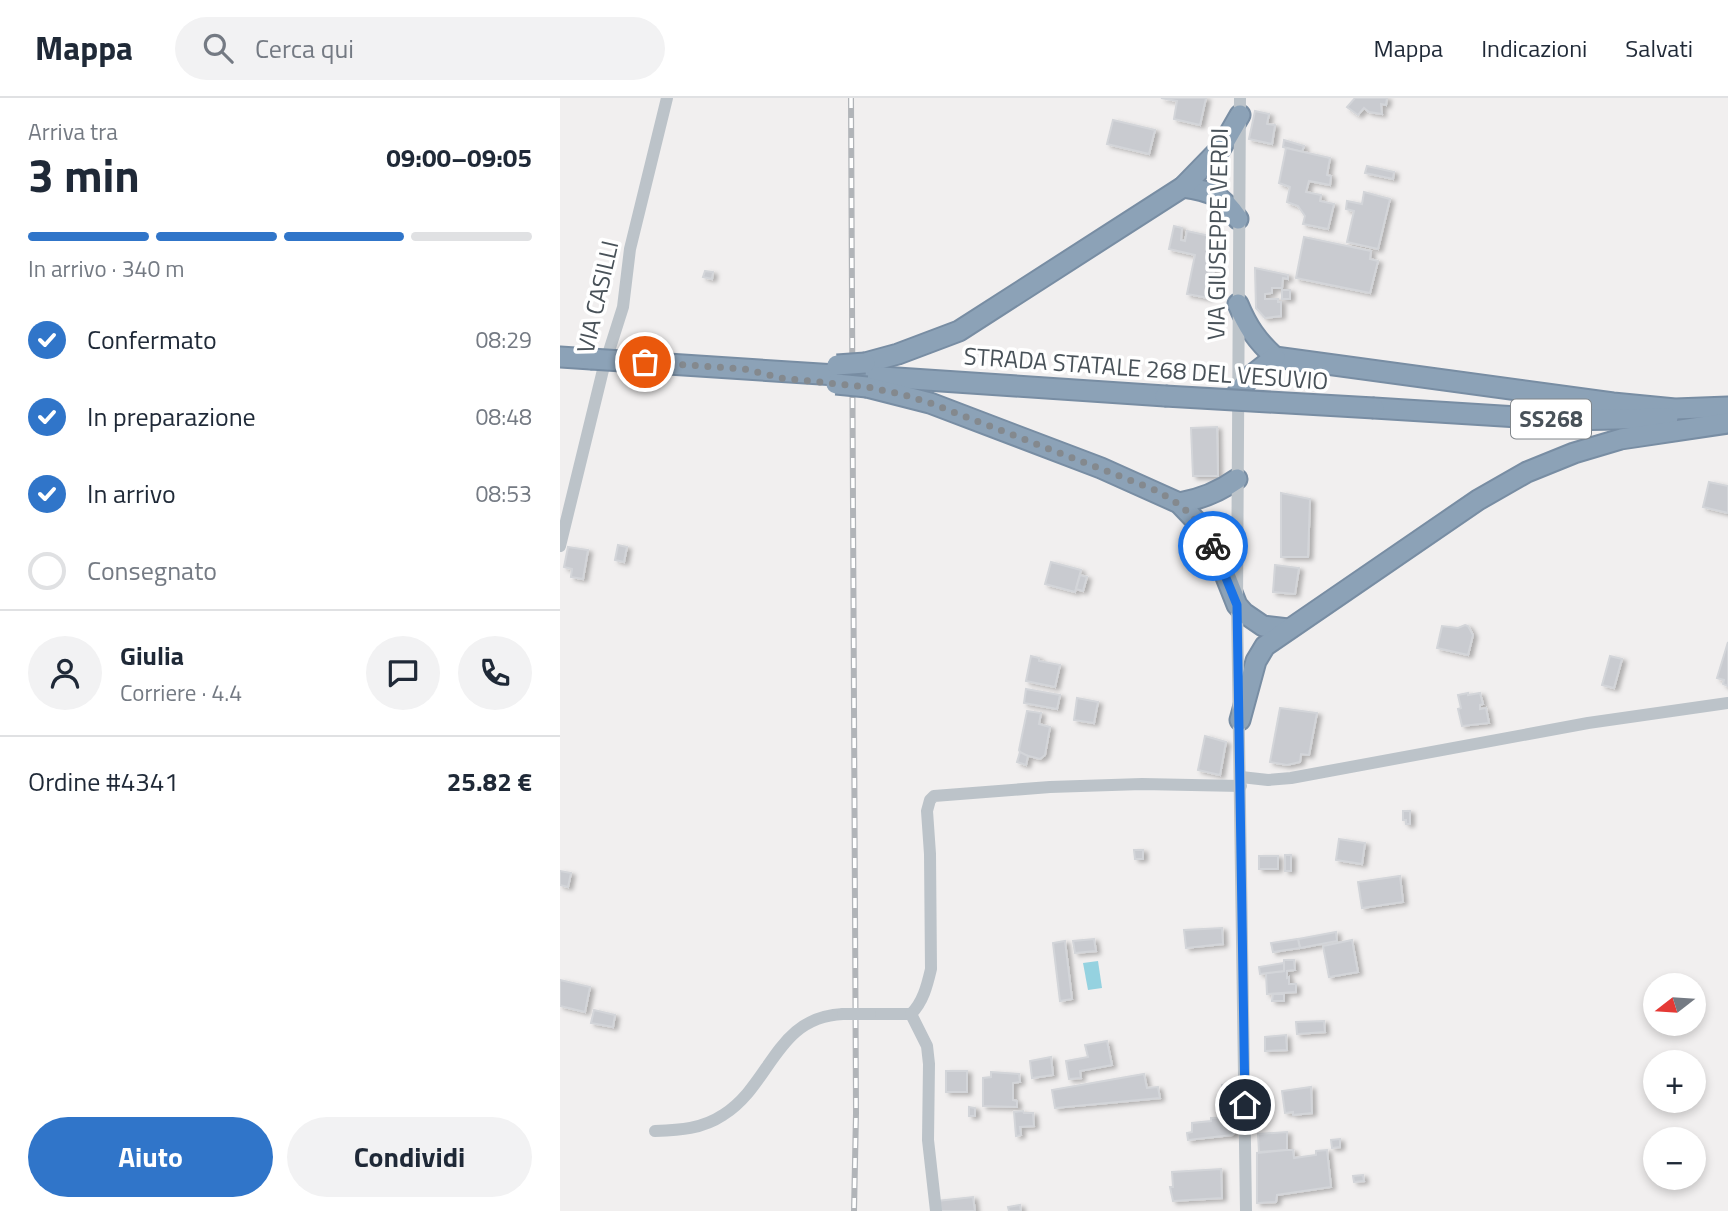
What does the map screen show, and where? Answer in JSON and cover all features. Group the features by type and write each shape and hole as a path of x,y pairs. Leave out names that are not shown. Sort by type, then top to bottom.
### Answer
{"highway":[{"path":"866,375 898,354 958,331 1183,187 1221,148 1240,106"},
{"path":"1183,187 1218,196 1238,219"},
{"path":"1238,304 1247,326 1275,357 1613,403 1675,409 1728,407"},
{"path":"560,357 744,369 781,378 866,375 930,403 1111,472 1180,503 1199,524 1216,552 1237,605 1252,620 1263,626 1289,629"},
{"path":"1238,392 1252,375 1275,357"},
{"path":"692,365 777,361 836,374"},
{"name":"STRADA STATALE 268 DEL VESUVIO","path":"866,375 1165,396 1604,420 1681,418 1728,413"},
{"path":"1240,720 1256,661 1265,646 1478,500 1527,472 1574,453 1621,439 1728,423"},
{"path":"1180,503 1221,491 1237,479"}],"street":[{"name":"VIA CASILLI","path":"560,546 603,370 622,307 630,249 667,98"},
{"name":"VIA GIUSEPPE VERDI","path":"1240,106 1237,605 1246,1211"},
{"path":"655,1131 690,1129 722,1116 744,1097 796,1030 817,1017 843,1014 911,1014 917,1007 927,987 931,969 927,811 934,796 1050,787 1241,782 1291,778 1588,723 1728,703"},
{"path":"911,1014 927,1046 928,1140 936,1211"}],"water":[{"path":"1098,961 1102,988 1088,990 1083,963"}],"building":[{"path":"1161,98 1206,98 1200,125 1174,119 1177,101"},
{"path":"1355,98 1387,98 1386,105 1381,104 1382,114 1369,112 1364,108 1358,115 1347,107"},
{"path":"1255,111 1269,114 1267,124 1275,125 1272,144 1249,139"},
{"path":"1113,120 1155,130 1149,154 1107,144"},
{"path":"1284,140 1304,146 1302,152 1283,147"},
{"path":"1286,148 1330,158 1327,175 1331,176 1330,185 1309,181 1306,192 1321,195 1320,201 1334,204 1328,229 1303,224 1305,216 1298,206 1287,202 1290,187 1279,183"},
{"path":"1367,166 1394,172 1393,179 1365,173"},
{"path":"1364,192 1390,199 1378,249 1347,242 1354,211 1346,209 1347,201 1362,204"},
{"path":"1174,226 1182,228 1181,240 1185,241 1187,231 1219,238 1209,298 1187,294 1195,255 1169,249"},
{"path":"1304,237 1371,251 1370,259 1378,261 1370,293 1296,278"},
{"path":"1255,268 1288,275 1288,279 1283,278 1282,288 1272,288 1272,293 1265,294 1265,299 1278,299 1278,302 1281,302 1281,316 1265,318 1256,308"},
{"path":"705,271 713,272 712,279 703,277"},
{"path":"1282,290 1290,290 1290,299 1282,299"},
{"path":"1217,427 1218,476 1193,476 1191,428"},
{"path":"1709,482 1728,486 1728,513 1703,507"},
{"path":"1281,493 1310,499 1308,557 1281,557"},
{"path":"618,545 627,547 624,562 615,560"},
{"path":"568,547 588,550 583,579 571,577 572,569 564,567"},
{"path":"1051,562 1081,570 1075,592 1045,584"},
{"path":"1275,565 1299,568 1295,594 1273,592"},
{"path":"1080,575 1087,577 1083,591 1076,589"},
{"path":"1465,625 1473,635 1468,655 1437,648 1442,626 1458,628"},
{"path":"1728,642 1728,686 1723,684 1724,680 1717,678"},
{"path":"1031,656 1039,658 1039,661 1060,665 1055,687 1026,681"},
{"path":"1610,656 1622,659 1614,688 1602,685"},
{"path":"1026,689 1060,695 1057,709 1024,703"},
{"path":"1480,693 1483,704 1480,709 1486,708 1489,723 1462,726 1458,695"},
{"path":"1077,698 1098,702 1094,723 1074,720"},
{"path":"1280,708 1317,713 1309,755 1301,754 1300,762 1287,765 1270,762"},
{"path":"1027,711 1041,713 1039,724 1050,727 1045,755 1040,759 1021,754 1019,750"},
{"path":"1205,736 1226,742 1220,775 1198,770"},
{"path":"1020,752 1028,756 1026,765 1017,762"},
{"path":"1403,811 1410,811 1410,824 1403,820"},
{"path":"1339,839 1365,843 1362,864 1336,860"},
{"path":"1134,850 1143,850 1143,859 1135,859"},
{"path":"1285,855 1291,855 1291,871 1285,871"},
{"path":"1259,856 1278,856 1278,869 1259,869"},
{"path":"560,871 571,873 568,887 560,885"},
{"path":"1400,876 1403,902 1362,908 1358,882"},
{"path":"1222,928 1223,944 1186,948 1184,930"},
{"path":"1336,932 1337,941 1300,948 1298,939"},
{"path":"1094,939 1096,951 1075,953 1073,941"},
{"path":"1298,939 1300,948 1273,952 1271,943"},
{"path":"1352,940 1358,972 1329,977 1323,946"},
{"path":"1065,941 1072,999 1060,1001 1053,943"},
{"path":"1284,960 1294,960 1295,970 1287,971 1287,978 1289,977 1289,984 1296,984 1296,992 1267,994 1266,973 1284,971"},
{"path":"1284,963 1284,971 1260,974 1259,967"},
{"path":"560,980 590,987 585,1012 560,1006"},
{"path":"1273,994 1284,994 1284,1001 1272,1001"},
{"path":"594,1010 615,1015 613,1027 591,1023"},
{"path":"1324,1021 1325,1032 1297,1034 1296,1022"},
{"path":"1286,1035 1287,1050 1265,1051 1265,1037"},
{"path":"1107,1041 1112,1065 1080,1071 1081,1078 1069,1079 1066,1061 1088,1057 1085,1045"},
{"path":"1051,1057 1053,1075 1032,1078 1030,1061"},
{"path":"946,1071 967,1071 967,1092 946,1092"},
{"path":"991,1072 1019,1074 1020,1082 1013,1083 1013,1100 1017,1101 1017,1107 983,1106 983,1078 991,1077"},
{"path":"1144,1074 1147,1088 1158,1087 1160,1098 1055,1108 1052,1090"},
{"path":"1233,1084 1233,1090 1222,1090 1222,1085"},
{"path":"1311,1087 1312,1113 1285,1113 1282,1091"},
{"path":"969,1107 975,1108 975,1116 969,1116"},
{"path":"1014,1112 1033,1113 1034,1126 1020,1127 1021,1135 1016,1136"},
{"path":"1233,1117 1232,1135 1188,1140 1187,1133 1192,1132 1192,1123 1211,1121 1211,1118"},
{"path":"1287,1132 1287,1150 1259,1152 1258,1134"},
{"path":"1340,1139 1340,1147 1332,1148 1331,1140"},
{"path":"1293,1150 1294,1158 1316,1155 1316,1151 1327,1150 1331,1187 1277,1195 1276,1202 1257,1203 1257,1153"},
{"path":"1221,1169 1222,1198 1173,1201 1170,1187 1173,1187 1172,1172"},
{"path":"1363,1175 1364,1181 1354,1182 1353,1176"},
{"path":"973,1197 975,1211 938,1211 937,1201"},
{"path":"1020,1205 1021,1211 1009,1211 1008,1207"}],"railway":[{"path":"851,98 856,1113 854,1211"}],"way so far":[{"path":"645,362 744,369 781,378 867,387 930,403 1153,489 1180,503 1199,524 1213,546"}],"route":[{"path":"1213,546 1237,605 1245,1105"}]}
